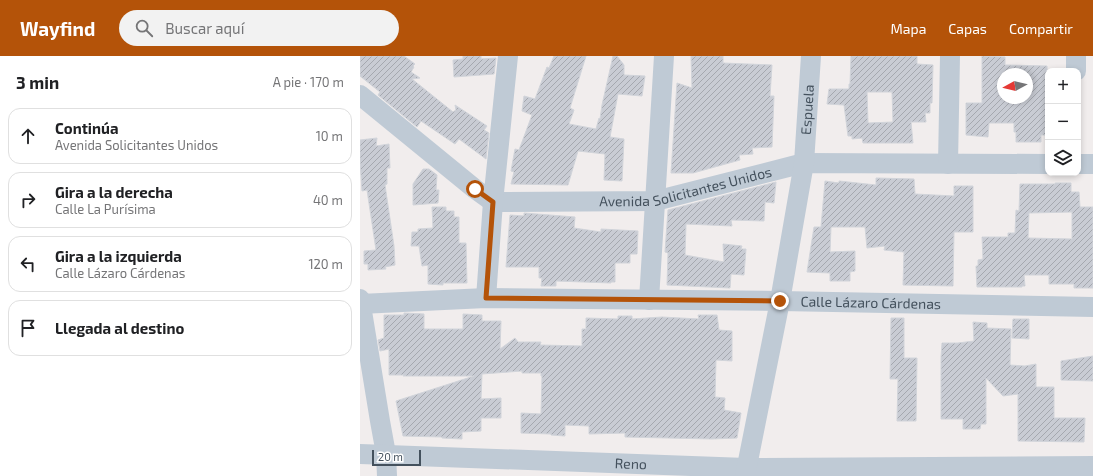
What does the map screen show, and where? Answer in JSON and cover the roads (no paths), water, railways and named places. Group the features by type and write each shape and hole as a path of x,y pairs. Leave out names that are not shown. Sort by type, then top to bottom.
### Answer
{"street":[{"path":"486,298 493,202 508,56"},
{"path":"650,300 664,56"},
{"name":"Espuela","path":"746,472 780,301 804,163 811,56"},
{"path":"948,164 950,56"},
{"path":"1076,56 1076,68"},
{"path":"360,95 493,202"},
{"name":"Avenida Solicitantes Unidos","path":"493,202 655,201 804,163 1045,164"},
{"path":"1081,164 1093,164"},
{"name":"Calle Lázaro Cárdenas","path":"360,304 486,298 780,301 1093,307"},
{"path":"360,299 386,454 387,476"},
{"name":"Reno","path":"360,454 386,454 746,472 1093,466"}]}
